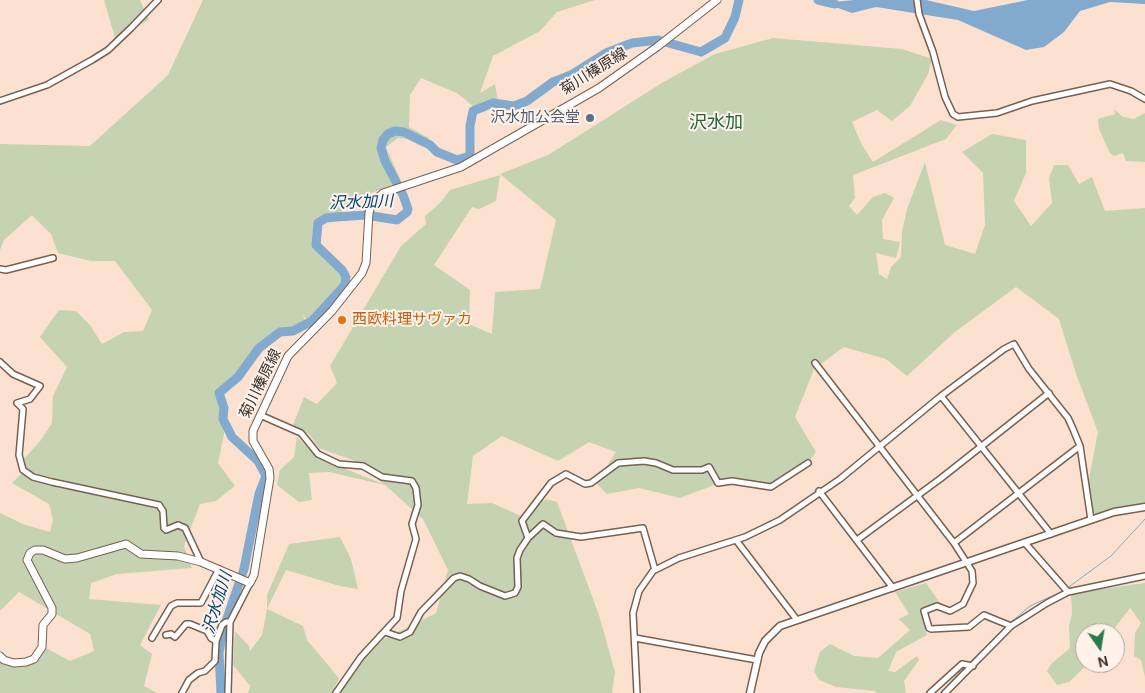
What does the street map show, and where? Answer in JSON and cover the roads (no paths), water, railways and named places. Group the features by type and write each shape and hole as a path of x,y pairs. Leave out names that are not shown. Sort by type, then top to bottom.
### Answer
{"main road":[{"name":"菊川榛原線","path":"250,583 254,575 270,478 269,469 253,441 253,431 288,356 332,311 362,273 368,253 368,223 372,203 383,193 393,189 451,172 610,81 717,0"},
{"path":"0,656 4,660 14,663 34,659 42,647 43,625 52,614 47,594 27,560 30,553 43,550 65,559 77,558 126,544 141,554 178,556 201,562 250,583"}],"street":[{"path":"0,101 47,85 92,60 131,28 158,0"},
{"path":"917,0 919,14 933,52 945,97 953,114 958,117 996,113 1032,101 1110,84 1131,91 1145,99"},
{"path":"0,274 3,270 53,258"},
{"path":"637,693 633,622 635,602 639,591 655,570 678,558 736,540 780,520 819,491 840,479 941,396 1004,349 1014,344 1029,369 1068,418 1080,446 1091,520"},
{"path":"0,362 20,378 40,386 30,399 17,403 23,409 19,455 23,470 33,477 159,506 164,511 164,528 166,530 178,525 185,528 201,562"},
{"path":"815,363 954,543 968,562 972,571 973,584 964,604 950,611 937,606 924,611 929,628 931,630 969,627 984,615 1009,625"},
{"path":"857,540 917,496 1049,393"},
{"path":"941,396 1050,534"},
{"path":"260,415 301,433 318,454 339,464 363,466 382,477 412,481 416,488 418,505 412,524 416,539 400,591 397,618 386,632 360,657 336,693"},
{"path":"954,543 1080,446"},
{"path":"528,538 522,521 551,483 566,474 585,484 591,483 618,463 644,461 656,462 673,470 702,470 709,468 718,483 732,481 771,487 808,463"},
{"path":"819,491 893,588"},
{"path":"750,693 757,660 765,641 774,632 797,620 1091,520 1123,510 1145,508"},
{"path":"386,632 400,636 410,632 421,612 447,584 460,576 505,596 515,593 518,587 517,558 528,538 543,524 556,533 581,537 643,528 655,570"},
{"path":"736,540 797,620"},
{"path":"1025,543 1067,590"},
{"path":"152,638 171,606 178,603 201,603 219,569"},
{"path":"945,693 973,666 1009,625 1067,590 1145,576"},
{"path":"228,693 230,622 250,583"},
{"path":"182,693 189,680 198,673 205,671 215,661 216,641 222,624 230,622"},
{"path":"166,635 170,634 175,638 186,624 190,624 207,631 211,638 216,641"},
{"path":"635,638 757,660"},
{"path":"930,693 962,664 973,666"}],"water":[{"path":"854,0 926,0 974,11 1028,0 1145,0 1145,4 1110,2 1080,11 1064,32 1044,47 1026,50 958,20 876,7 852,13 824,3"}],"waterway":[{"name":"沢水加川","path":"221,693 219,653 223,630 244,569 259,494 266,476 258,461 232,437 223,419 224,408 219,393 238,377 259,348 280,332 293,331 312,321 345,285 346,277 342,270 316,245 318,223 326,218 366,215 397,220 407,212 408,209 403,195 385,161 381,148 383,140 388,134 395,131 404,132 430,145 437,152 457,160 470,156 470,126 473,111 493,103 514,106 527,101 553,82 571,75 606,53 632,43 658,40 701,52 725,38 735,17 739,0"},
{"name":"沢水加川","path":"818,0 835,4"},
{"path":"1066,589 1111,556 1145,519"},
{"path":"1009,624 1030,606 1063,591"},
{"path":"968,664 1006,626"},
{"path":"940,693 965,667"}],"place":[{"name":"沢水加公会堂","path":"590,118"},
{"name":"西欧料理サヴァカ","path":"342,320"}],"district":[{"name":"沢水加","path":"716,123"}]}
